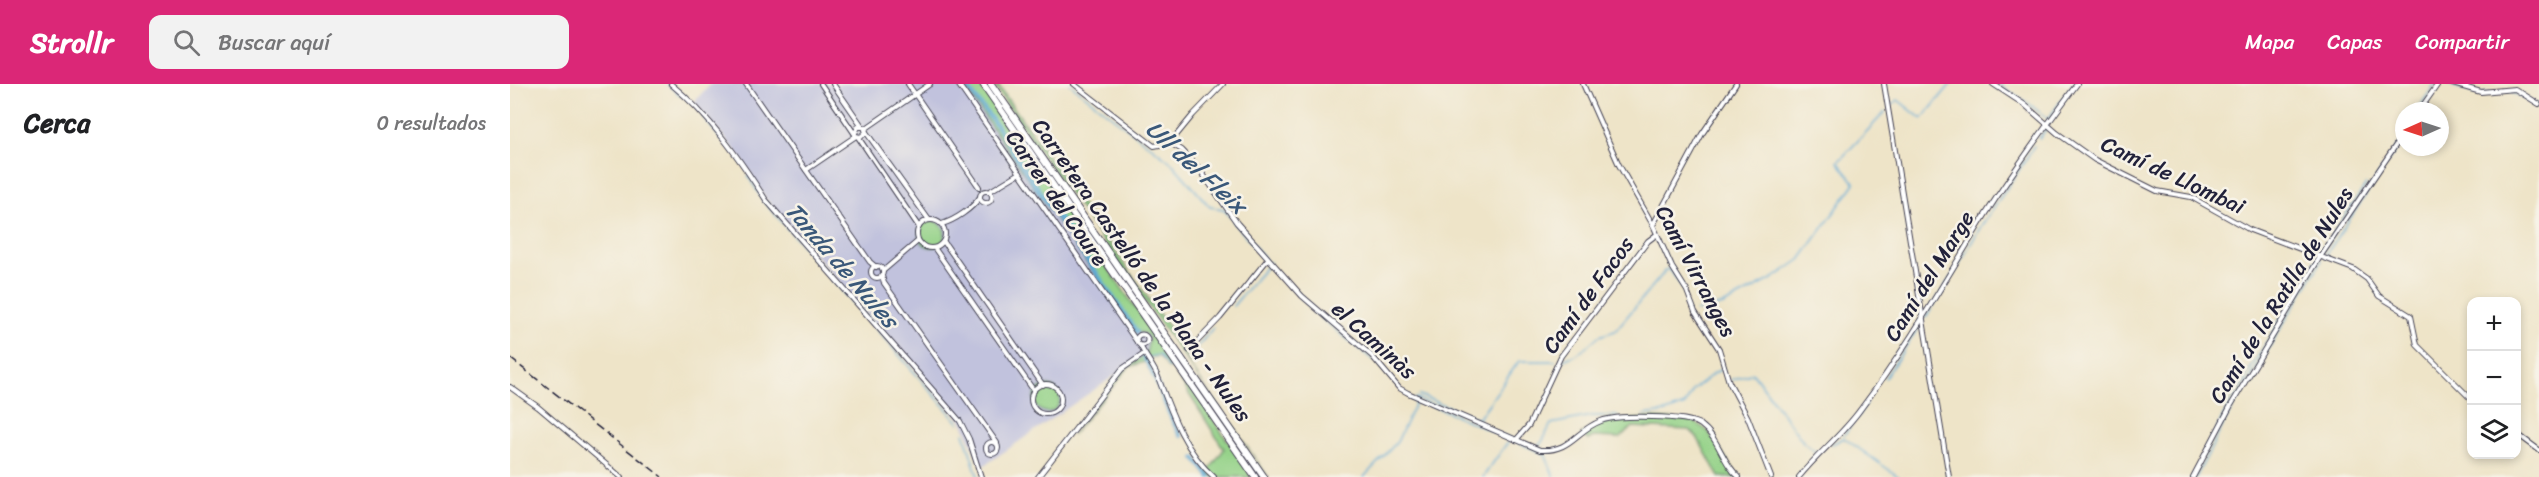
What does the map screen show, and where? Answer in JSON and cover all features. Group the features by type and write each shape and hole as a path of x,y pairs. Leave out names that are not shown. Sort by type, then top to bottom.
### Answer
{"main road":[{"name":"Carretera Castelló de la Plana - Nules","path":"982,84 1255,477"},
{"name":"Carretera Castelló de la Plana - Nules","path":"991,84 1264,477"}],"street":[{"path":"671,84 691,100 741,160 766,200 960,421 969,439 981,477"},
{"path":"746,84 997,443 998,450 991,453 987,450 988,431"},
{"path":"821,84 919,227"},
{"path":"833,84 929,220 942,224 950,222"},
{"path":"908,84 990,201 976,204"},
{"path":"856,135 855,129 864,129 930,84"},
{"name":"Carrer del Coure","path":"958,84 1138,343 1157,376 1172,418 1202,465 1214,477"},
{"name":"el Caminàs","path":"1074,84 1144,139 1159,147 1170,143 1182,150 1198,167 1237,223 1268,259 1313,308 1372,356 1399,387 1531,447 1547,450 1571,443 1588,428 1605,419 1693,421 1708,431 1738,477"},
{"path":"1170,143 1223,84"},
{"name":"Camí Virranges","path":"1583,84 1619,165 1653,225 1656,235 1687,291 1695,312 1719,349 1729,382 1748,418 1771,477"},
{"name":"Camí de Facos","path":"1653,225 1702,134 1736,84"},
{"path":"1884,84 1949,477"},
{"name":"Camí de Llombai","path":"1993,84 2025,105 2057,133 2096,160 2157,190 2191,197 2250,230 2353,269 2367,279 2379,296 2411,316 2417,345 2467,395"},
{"name":"Camí del Marge","path":"1799,477 1841,434 1861,409 1922,318 1977,229 2077,84"},
{"path":"2425,102 2438,84"},
{"path":"2453,84 2481,92 2515,89 2539,104"},
{"path":"856,135 861,137 864,129"},
{"path":"806,170 856,135"},
{"name":"Camí de la Ratlla de Nules","path":"2193,477 2230,407 2395,147"},
{"path":"1020,173 997,189 985,194 976,204 950,222 945,229 944,242 1042,385"},
{"path":"983,202 985,194"},
{"path":"929,220 919,227 917,234 920,243 927,249 935,249 944,242"},
{"path":"942,224 945,229"},
{"name":"Camí de Facos","path":"1516,440 1529,425 1561,356 1648,241 1656,235"},
{"path":"878,271 920,243"},
{"path":"935,249 1034,391"},
{"path":"1189,350 1220,318 1268,259"},
{"name":"Carrer del Coure","path":"1128,331 1138,336 1146,336 1146,344"},
{"path":"1038,477 1122,369 1144,354 1146,344 1138,343 1138,336"},
{"path":"1042,385 1052,385 1061,395 1060,404 1054,412 1045,414 1036,410 1032,401 1034,391 1042,385"},
{"path":"510,387 538,407 621,477"},
{"path":"2521,436 2539,450"},
{"path":"989,442 997,443"},
{"path":"1804,470 1805,477"}],"shaded area":[{"path":"710,84 962,84 1134,332 1148,336 1146,354 982,467 962,421 766,199 740,156 694,102"}],"green space":[{"path":"962,84 980,84 1253,477 1214,477 1208,472 1224,449 1172,367 1169,369 1159,356 1147,358 1151,364 1144,362 1129,367 1072,435 1120,372 1146,354 1149,338 1144,333 1134,332"},
{"path":"993,84 997,84 1179,342 1191,367"},
{"path":"932,221 941,225 945,234 941,243 932,247 923,243 919,234 923,225"},
{"path":"1047,386 1056,390 1060,399 1056,408 1047,412 1038,408 1034,399 1038,390"},
{"path":"1655,418 1693,421 1708,431 1738,477 1719,477 1697,437 1690,430 1633,427 1619,438 1593,437 1588,440 1581,434 1606,420"}],"waterway":[{"name":"Tanda de Nules","path":"667,84 680,95"},
{"path":"965,84 996,125 1030,179"},
{"path":"966,84 1069,229 1138,333"},
{"name":"Ull del Fleix","path":"1070,84 1171,162 1210,207 1224,209 1230,217"},
{"path":"1890,106 1898,100 1922,119 1951,84"},
{"path":"1998,84 2026,102"},
{"path":"2028,103 2048,119 2073,84"},
{"path":"2423,102 2435,84"},
{"path":"2447,84 2478,94 2492,93"},
{"path":"2509,91 2539,106"},
{"path":"1697,311 1723,305 1772,279 1800,260 1855,183 1838,162 1885,112"},
{"name":"Tanda de Nules","path":"703,117 723,141"},
{"path":"2039,139 2048,126"},
{"path":"2012,181 2034,146"},
{"path":"2325,256 2395,151"},
{"name":"Tanda de Nules","path":"748,176 765,203 959,423"},
{"path":"1031,180 1137,332"},
{"path":"1950,280 1981,226 2011,182"},
{"path":"2319,254 2366,185"},
{"name":"Ull del Fleix","path":"1233,221 1265,259"},
{"path":"2239,388 2317,258"},
{"path":"2196,477 2231,410 2322,260"},
{"path":"1233,306 1270,262"},
{"path":"1561,361 1577,354 1599,336 1615,331 1667,269 1682,287"},
{"path":"1932,308 1948,282"},
{"name":"Ull del Fleix","path":"1300,296 1320,317 1373,360"},
{"path":"1925,318 1931,310"},
{"path":"1885,378 1920,325"},
{"path":"1194,351 1213,328"},
{"path":"1149,357 1159,355 1169,368 1173,365"},
{"path":"1143,356 1181,436"},
{"path":"1419,395 1478,419 1519,361 1555,361"},
{"path":"1644,415 1666,412 1685,405 1693,390 1723,368"},
{"path":"1731,380 1753,373 1804,443 1817,453"},
{"path":"2201,458 2236,392"},
{"name":"Ull del Fleix","path":"1415,398 1545,454 1554,477"},
{"path":"1364,477 1397,442 1417,399"},
{"path":"1844,435 1866,404"},
{"path":"1537,447 1551,424 1591,416 1618,416"},
{"name":"Tanda de Nules","path":"964,433 978,477"},
{"path":"1832,444 1844,438 1899,477"},
{"path":"1483,477 1510,439"},
{"path":"1195,458 1210,477"}],"railway":[{"path":"510,358 662,477"}]}
